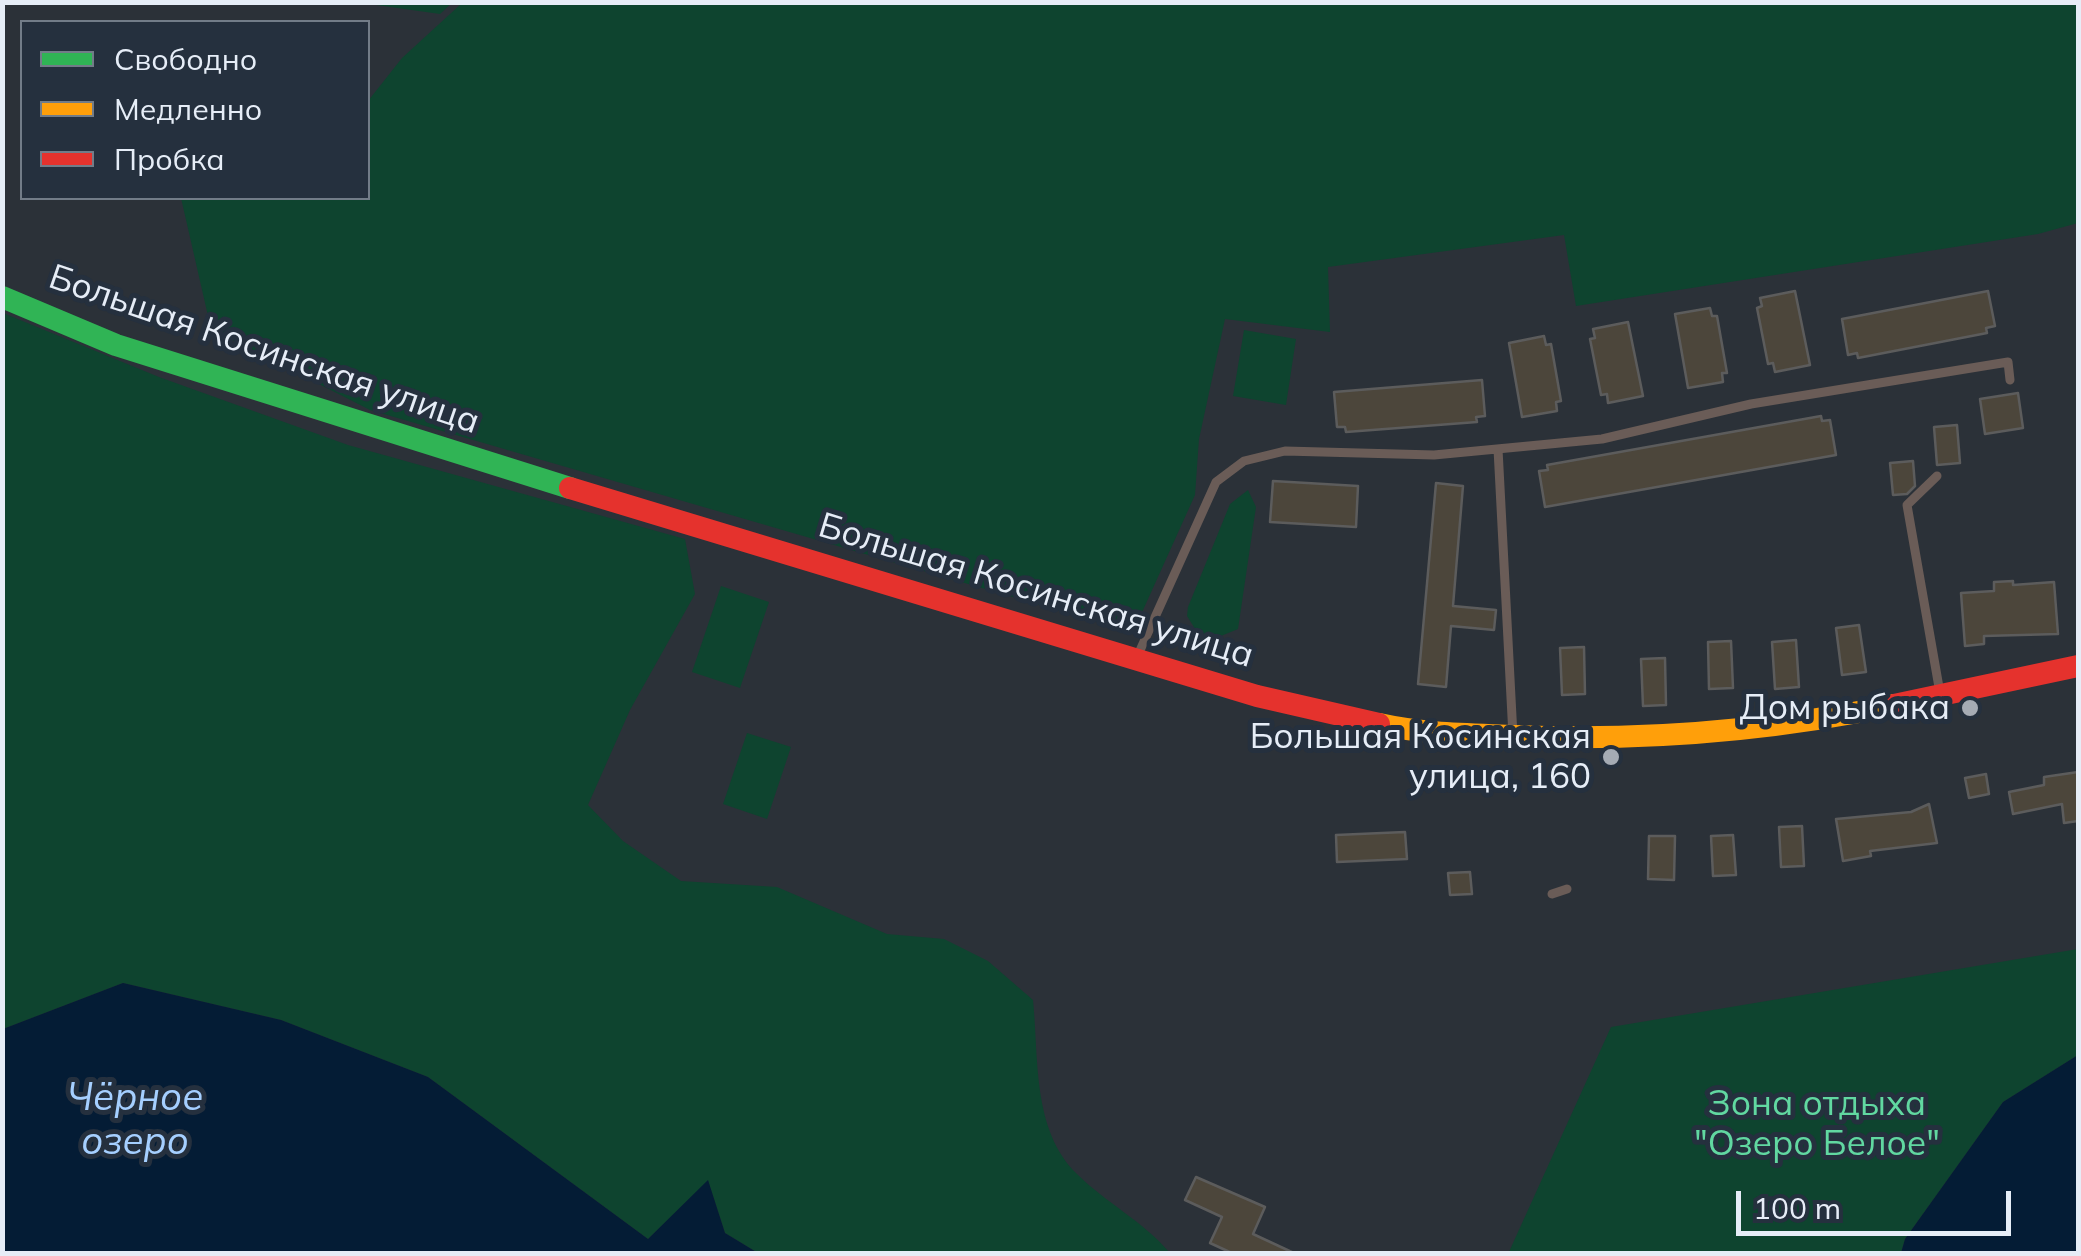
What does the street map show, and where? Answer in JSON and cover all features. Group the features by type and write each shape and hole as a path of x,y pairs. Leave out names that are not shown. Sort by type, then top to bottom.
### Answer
{"street":[{"name":"Большая Косинская улица","path":"2,297 116,345 361,425 1258,696 1414,732 1618,740 1823,720 2078,666"}],"lane":[{"path":"1137,657 1216,482 1244,461 1286,451 1434,455 1602,439 1751,404 2008,362 2010,380"},
{"path":"1498,449 1514,738"},
{"path":"1937,476 1906,505 1940,696"},
{"path":"1552,894 1567,889"}],"green space":[{"path":"362,3 452,3 440,14"},
{"path":"462,3 2078,3 2078,223 2038,234 1576,306 1564,235 1328,267 1330,332 1225,319 1199,439 1195,495 1139,619 1123,629 370,410 211,329 181,200 370,200 370,98 402,58"},
{"path":"3,313 159,377 348,445 685,539 695,594 630,710 588,805 623,841 681,881 777,887 887,934 944,939 988,961 1033,1000 1040,1093 1052,1137 1062,1156 1088,1184 1170,1253 758,1253 725,1233 708,1181 648,1239 428,1077 281,1020 123,983 3,1029"},
{"path":"1244,330 1296,339 1286,405 1233,396"},
{"path":"1248,490 1256,507 1238,629 1216,638 1197,632 1187,616 1188,607 1230,504"},
{"path":"721,586 769,602 740,688 692,672"},
{"path":"747,733 791,747 767,819 723,804"},
{"name":"Зона отдыха \"Озеро Белое\"","path":"2078,949 2078,1055 2003,1102 1905,1239 1901,1253 1508,1254 1611,1027"}],"water":[{"name":"Чёрное озеро","path":"123,983 281,1020 428,1077 648,1239 708,1180 725,1233 758,1253 3,1253 3,1029"},
{"path":"2078,1055 2078,1253 1901,1253 1905,1239 2003,1102"}],"building":[{"path":"1795,291 1810,365 1775,372 1773,363 1768,364 1757,308 1762,306 1760,298"},
{"path":"1988,291 1995,326 1986,328 1987,333 1858,358 1857,353 1848,355 1842,319"},
{"path":"1710,308 1712,316 1717,316 1727,373 1722,373 1723,382 1688,388 1675,314"},
{"path":"1628,322 1643,396 1608,403 1607,394 1601,395 1590,339 1595,338 1593,329"},
{"path":"1544,336 1546,345 1551,344 1561,401 1556,402 1557,411 1522,417 1509,343"},
{"path":"1482,380 1485,416 1476,417 1477,422 1346,432 1345,427 1337,427 1334,392"},
{"path":"2018,393 2023,428 1985,434 1980,399"},
{"path":"1821,416 1822,421 1830,420 1836,455 1545,507 1539,471 1548,470 1547,465"},
{"path":"1957,425 1960,463 1937,465 1934,427"},
{"path":"1913,461 1915,486 1907,494 1893,495 1890,463"},
{"path":"1273,481 1358,486 1356,527 1270,522"},
{"path":"1436,483 1463,486 1453,606 1496,610 1494,630 1451,626 1446,687 1418,684"},
{"path":"2013,581 2013,585 2054,582 2058,634 1984,636 1984,644 1965,646 1961,593 1994,591 1994,582"},
{"path":"1859,625 1866,672 1842,675 1836,628"},
{"path":"1796,640 1799,687 1775,689 1772,642"},
{"path":"1731,641 1733,688 1709,689 1708,642"},
{"path":"1584,647 1585,694 1562,695 1560,648"},
{"path":"1665,658 1666,705 1643,706 1641,659"},
{"path":"2078,772 2078,821 2064,823 2062,804 2013,814 2009,792 2044,785 2044,777"},
{"path":"1986,774 1989,794 1969,798 1965,778"},
{"path":"1929,804 1937,843 1870,851 1871,856 1843,861 1836,819 1911,812"},
{"path":"1802,826 1804,866 1781,867 1779,827"},
{"path":"1405,832 1407,859 1337,862 1336,835"},
{"path":"1733,835 1736,875 1713,876 1711,836"},
{"path":"1649,836 1675,836 1674,880 1648,879"},
{"path":"1470,872 1472,894 1450,895 1448,873"},
{"path":"1196,1177 1265,1207 1253,1234 1296,1254 1234,1254 1210,1243 1222,1217 1185,1200"}],"traffic: fast":[{"path":"2,297 116,345 570,488"}],"traffic: slow":[{"path":"1379,724 1481,735 1658,735 1753,728 1894,705"}],"traffic: jam":[{"path":"570,488 1257,696 1379,724"},
{"path":"1894,705 2078,666"}],"place":[{"name":"Дом рыбака","path":"1970,708"},
{"name":"Большая Косинская улица, 160","path":"1611,757"}]}
